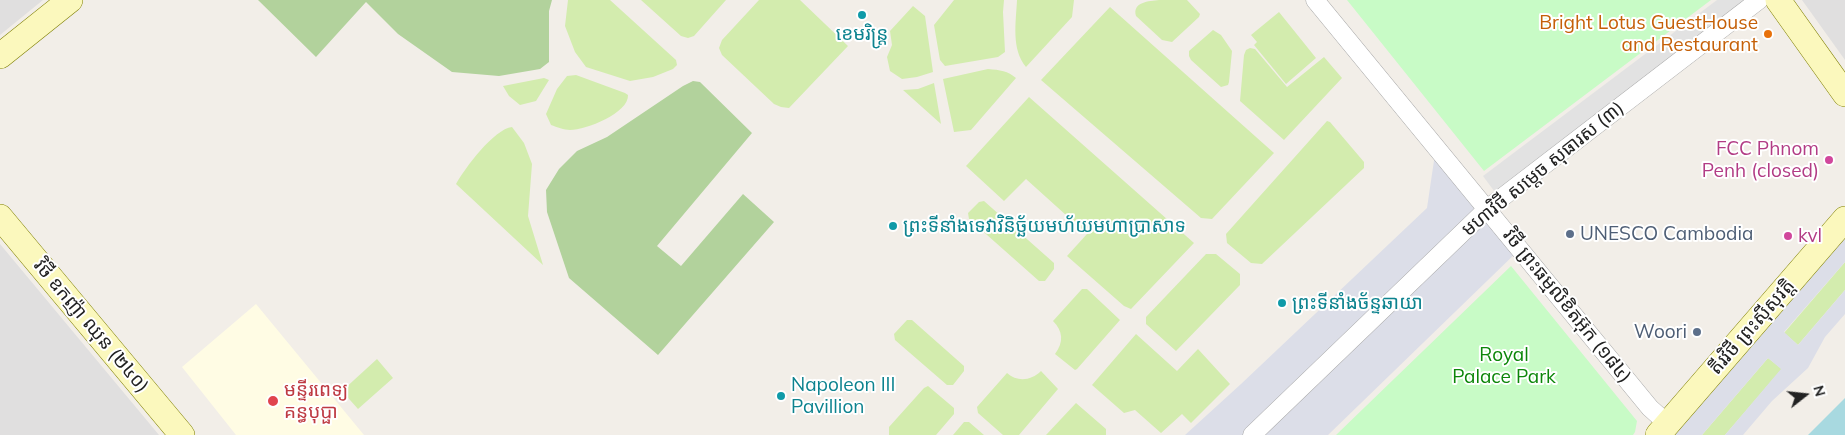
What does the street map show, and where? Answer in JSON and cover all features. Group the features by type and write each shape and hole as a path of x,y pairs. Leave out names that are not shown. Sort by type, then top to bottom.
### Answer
{"street":[{"path":"0,56 70,0"},
{"name":"វិថី ព្រះធម្មលិខិតអ៊ុក (១៨៤)","path":"1315,0 1650,408 1663,429"},
{"name":"មហាវិថី សម្តេច សុធារស (៣)","path":"1252,435 1487,209 1758,0"},
{"path":"1778,0 1845,94"},
{"name":"វិថី ឧកញ៉ា ឈុន (២៤០)","path":"0,217 182,435"},
{"name":"តីរវិថី ព្រះស៊ីសុវត្តិ","path":"1663,429 1845,219"}],"shaded area":[{"path":"0,0 43,0 0,35"},
{"path":"1717,0 1757,0 1500,199 1483,176"},
{"path":"1802,0 1845,0 1845,60"},
{"path":"1436,147 1520,249 1328,435 1185,435 1427,208"},
{"path":"1845,219 1845,262 1784,332 1798,345 1845,290 1845,314 1825,337 1808,368 1772,401 1743,435 1725,435 1781,369 1768,358 1702,435 1658,435"},
{"path":"0,244 159,435 0,435"},
{"name":"មន្ទីរពេទ្យ គន្ធបុប្ផា","path":"256,304 364,435 236,435 182,367"}],"green space":[{"path":"258,0 552,0 549,11 549,62 540,69 499,76 452,72 398,34 366,2 316,57"},
{"path":"568,0 610,0 676,60 677,65 673,69 653,77 630,81 586,67 575,52 565,26"},
{"path":"641,0 726,0 694,36 688,38 681,36"},
{"path":"759,0 800,0 848,46 789,108 774,104 722,55 719,48 722,40"},
{"path":"954,0 1004,0 1005,52 998,57 945,66 940,60 934,25"},
{"path":"1017,0 1074,0 1072,17 1026,67 1021,60 1016,44"},
{"path":"1159,0 1187,0 1200,14 1172,42 1162,40 1136,16 1135,11 1139,5"},
{"path":"1347,0 1711,0 1484,171"},
{"path":"913,6 925,16 933,72 902,79 890,71 887,57 892,45 890,31"},
{"path":"1110,7 1274,153 1212,219 1201,218 1041,80"},
{"path":"1279,12 1316,58 1286,84 1254,45 1257,42 1251,35"},
{"path":"1213,30 1221,35 1232,51 1229,82 1228,85 1221,87 1189,56 1189,51"},
{"path":"1250,48 1255,49 1287,87 1324,57 1342,78 1284,140 1240,101 1244,55 1246,50"},
{"path":"988,69 1004,71 1016,78 971,130 954,132 943,79"},
{"path":"576,75 625,93 628,95 626,102 614,114 596,124 568,130 551,125 546,114 557,89 567,76"},
{"path":"544,78 549,80 536,101 520,105 509,96 503,86"},
{"path":"693,81 700,82 752,133 657,246 681,266 743,194 774,222 658,355 569,278 547,212 546,190 559,169 577,151 607,137"},
{"path":"934,83 941,124 903,90 918,89"},
{"path":"1029,97 1194,243 1131,309 1124,306 1067,256 1087,234 1026,179 1004,201 966,166"},
{"path":"1327,121 1330,122 1364,162 1364,168 1262,264 1251,263 1227,243 1226,234"},
{"path":"512,127 524,143 532,164 528,216 543,265 456,184 481,150 497,134"},
{"path":"984,201 1054,263 1054,269 1045,281 1039,281 969,219 968,213 979,202"},
{"path":"1206,254 1216,254 1240,274 1240,285 1176,351 1146,324 1146,317"},
{"path":"1845,262 1845,290 1798,345 1784,333"},
{"name":"Royal Palace Park","path":"1511,266 1637,421 1633,435 1336,435"},
{"path":"1082,289 1087,289 1120,320 1075,370 1055,354 1060,345 1061,337 1059,329 1053,321"},
{"path":"907,320 912,320 964,366 964,371 953,385 947,385 895,340 894,334"},
{"path":"1136,334 1177,371 1198,349 1230,384 1191,423 1182,414 1161,433 1135,410 1124,413 1092,385"},
{"path":"1768,358 1782,369 1725,435 1702,435"},
{"path":"377,359 393,378 358,409 342,391"},
{"path":"1041,371 1058,389 1019,435 1003,435 978,413 977,407 1007,373 1015,378 1024,379 1033,377"},
{"path":"928,386 954,408 954,414 936,435 889,435 889,427 924,388"},
{"path":"1076,403 1106,429 1106,435 1046,435"},
{"path":"964,422 969,422 984,435 953,435"}],"water":[{"path":"1845,398 1845,435 1808,435"}],"place":[{"name":"ខេមរិន្រ្ត","path":"862,15"},
{"name":"Bright Lotus GuestHouse and Restaurant","path":"1768,34"},
{"name":"FCC Phnom Penh (closed)","path":"1829,160"},
{"name":"ព្រះទីនាំងទេវាវិនិច្ឆ័យមហ័យមហាប្រាសាទ","path":"893,226"},
{"name":"UNESCO Cambodia","path":"1570,234"},
{"name":"kvl","path":"1788,236"},
{"name":"ព្រះទីនាំងច័ន្ទឆាយា","path":"1282,303"},
{"name":"Woori","path":"1697,332"},
{"name":"Napoleon III Pavillion","path":"781,396"},
{"name":"មន្ទីរពេទ្យ គន្ធបុប្ផា","path":"273,401"}]}
